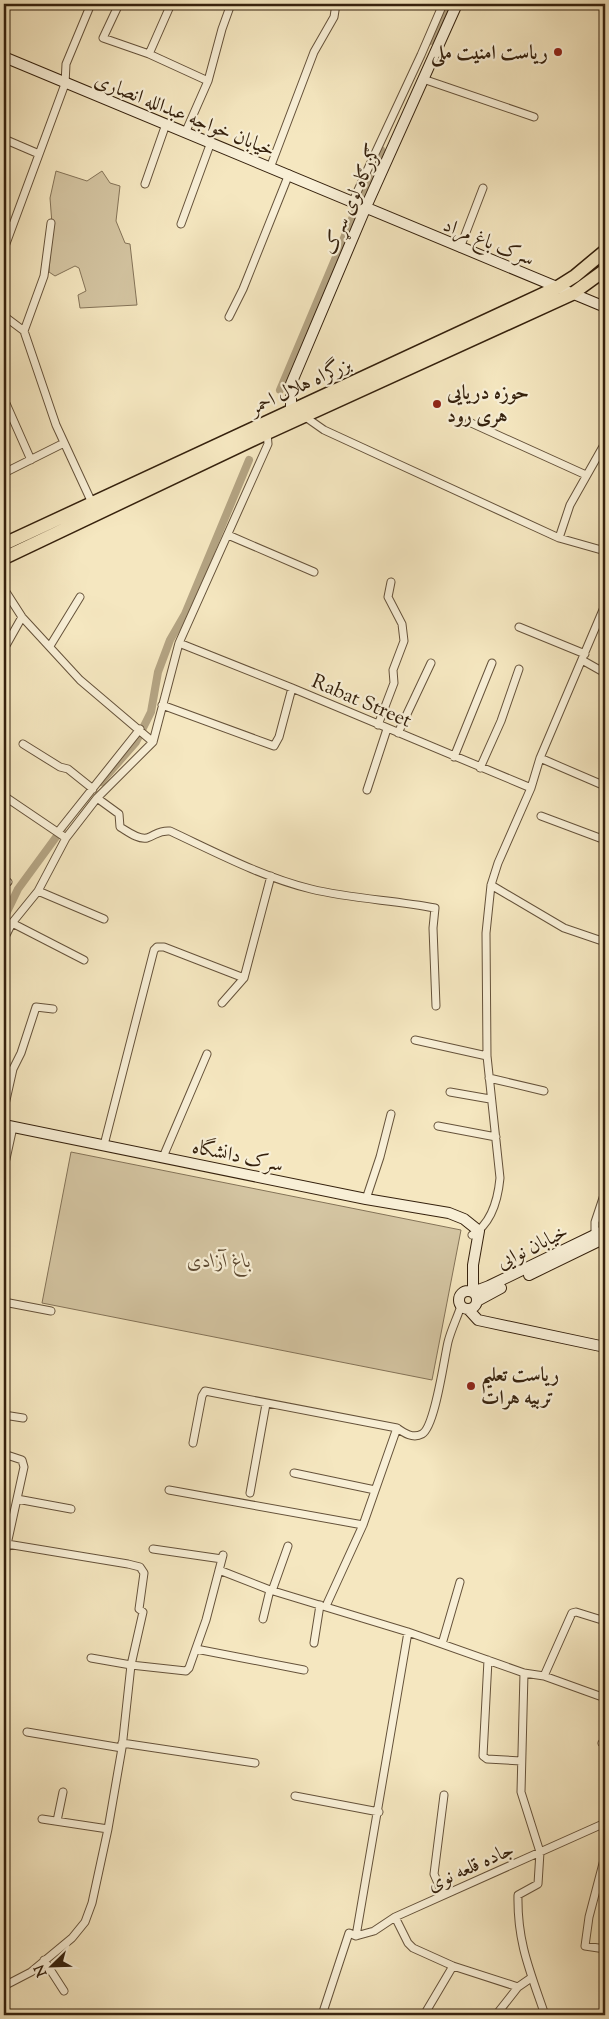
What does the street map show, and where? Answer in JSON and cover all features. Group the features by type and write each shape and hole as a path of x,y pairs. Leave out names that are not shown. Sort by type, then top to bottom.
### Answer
{"highway":[{"name":"بزرگراه هلال احمر","path":"4,558 94,509 291,411 556,288 575,276 605,251"},
{"name":"بزرگراه هلال احمر","path":"4,544 94,509 267,433 572,294 605,270"}],"street":[{"path":"4,249 65,84 66,64 91,4"},
{"path":"119,4 103,38 149,54 208,81"},
{"path":"149,54 171,4"},
{"path":"186,132 208,81 222,29 232,4"},
{"path":"270,168 314,52 334,17 336,4"},
{"path":"359,206 442,4"},
{"name":"ګزرګاه لوی سړک","path":"291,411 291,384 359,206 423,79 457,4"},
{"name":"خیابان خواجه عبدالله انصاری","path":"4,57 65,84 211,142 270,168 289,174 359,206"},
{"path":"423,79 534,117"},
{"path":"145,184 166,124"},
{"path":"4,139 39,154"},
{"path":"181,224 211,142"},
{"path":"229,317 243,289 289,174"},
{"path":"460,248 483,188"},
{"name":"سرک باغ مراد","path":"359,206 605,307"},
{"path":"24,331 44,276 51,223"},
{"path":"4,224 12,227"},
{"path":"5,318 24,331 56,425 94,509"},
{"path":"4,399 31,460"},
{"path":"304,416 324,430 559,538 605,551"},
{"path":"469,422 586,476"},
{"path":"4,939 12,923 38,891 66,838 98,798 153,742 179,643 268,444 267,433"},
{"path":"4,473 64,443"},
{"path":"559,538 570,505 605,443"},
{"path":"228,535 314,572"},
{"path":"378,725 394,683 393,670 404,641 402,624 388,597 391,582"},
{"path":"4,589 22,616 80,680 113,710 140,729 153,742"},
{"path":"50,646 80,597"},
{"path":"465,1308 474,1307 472,1295 476,1233 486,1224 499,1192 500,1178 490,1099 487,1056 486,934 491,885 498,863 532,788 540,758 605,605"},
{"path":"4,649 22,616"},
{"path":"519,627 583,657 605,673"},
{"name":"Rabat Street","path":"179,643 532,788"},
{"path":"398,733 431,663"},
{"path":"454,757 492,663"},
{"path":"480,768 501,721 519,669"},
{"path":"162,705 274,746 279,737 292,688"},
{"path":"58,832 140,729"},
{"path":"367,790 387,729"},
{"path":"23,744 60,767 68,769 94,789"},
{"path":"540,758 605,786"},
{"path":"4,796 66,838"},
{"path":"98,798 120,814 120,827 139,838 146,838 160,830 170,831 272,876 309,889 347,897 435,908 433,928 436,1006"},
{"path":"541,816 605,840"},
{"path":"222,1003 244,978 272,876"},
{"path":"491,885 564,928 605,942"},
{"path":"38,891 104,919"},
{"path":"12,923 84,960"},
{"path":"104,1145 154,950 157,946 244,978"},
{"path":"4,1109 13,1069 21,1053 36,1007 53,1008"},
{"path":"415,1040 487,1056"},
{"path":"163,1158 207,1054"},
{"path":"489,1078 544,1091"},
{"path":"450,1092 490,1099"},
{"path":"366,1199 380,1157 391,1114"},
{"path":"4,1168 8,1126"},
{"name":"سرک دانشگاه","path":"8,1126 366,1199 449,1213 464,1219 476,1233"},
{"path":"438,1126 496,1137"},
{"path":"594,1235 595,1222 605,1192"},
{"name":"خیابان نوایی","path":"472,1295 605,1230"},
{"path":"472,1295 476,1233"},
{"name":"خیابان نوایی","path":"472,1295 605,1238"},
{"path":"473,1265 480,1278 486,1282 498,1282"},
{"path":"472,1295 459,1299 465,1308 478,1320 605,1347"},
{"path":"4,1302 51,1311"},
{"path":"193,1443 204,1391 397,1428 406,1434 418,1436 427,1431 433,1412 448,1341 465,1308"},
{"path":"250,1493 266,1404"},
{"path":"4,1415 23,1418"},
{"path":"314,1643 323,1605 362,1524 397,1428"},
{"path":"4,1454 22,1460 24,1467 4,1558"},
{"path":"294,1473 375,1490"},
{"path":"169,1490 362,1524"},
{"path":"17,1499 71,1509"},
{"path":"4,1986 31,1972 72,1938 85,1922 92,1903 108,1829 122,1746 130,1665 143,1612 139,1609 144,1573 140,1567 7,1544"},
{"path":"263,1619 271,1590 288,1546"},
{"path":"91,1658 130,1665 186,1671 196,1649 223,1557 153,1549"},
{"path":"219,1570 271,1590 408,1632 524,1674 544,1676 605,1698"},
{"path":"442,1644 460,1582"},
{"path":"544,1676 572,1613 576,1612 605,1621"},
{"path":"322,2015 353,1935 379,1812 408,1632"},
{"path":"196,1649 304,1670"},
{"path":"488,1660 483,1756 487,1760 521,1761"},
{"path":"524,1674 521,1792 540,1852 538,1884 518,1895 520,1943 545,2015"},
{"path":"28,1732 255,1763"},
{"path":"57,1821 63,1792"},
{"path":"443,1895 434,1874 444,1795"},
{"path":"295,1796 379,1812"},
{"path":"42,1819 108,1829"},
{"name":"جاده قلعه نوی","path":"353,1935 374,1931 395,1917 605,1824"},
{"path":"605,1856 589,1917 585,1946 605,1950"},
{"path":"395,1917 408,1943 453,1966 518,1987"},
{"path":"44,1960 64,1991"},
{"path":"424,2015 453,1966"},
{"path":"496,2015 518,1987 531,1978"}],"green space":[{"path":"56,171 87,181 102,171 110,183 120,186 116,221 125,243 130,244 137,305 80,308 78,295 86,291 79,268 75,266 55,276 49,272 52,224 50,198"},
{"name":"باغ آزادی","path":"71,1152 461,1230 432,1380 42,1303"}],"waterway":[{"path":"430,41 448,4"},
{"path":"280,390 381,150"},
{"path":"101,782 136,742 151,712 158,672 170,640 185,614 249,460"},
{"path":"4,918 18,889 62,829"}],"place":[{"name":"ریاست امنیت ملی","path":"558,52"},
{"name":"حوزه دریایی هری رود","path":"437,404"},
{"name":"ریاست تعلیم تربیه هرات","path":"471,1386"}]}
